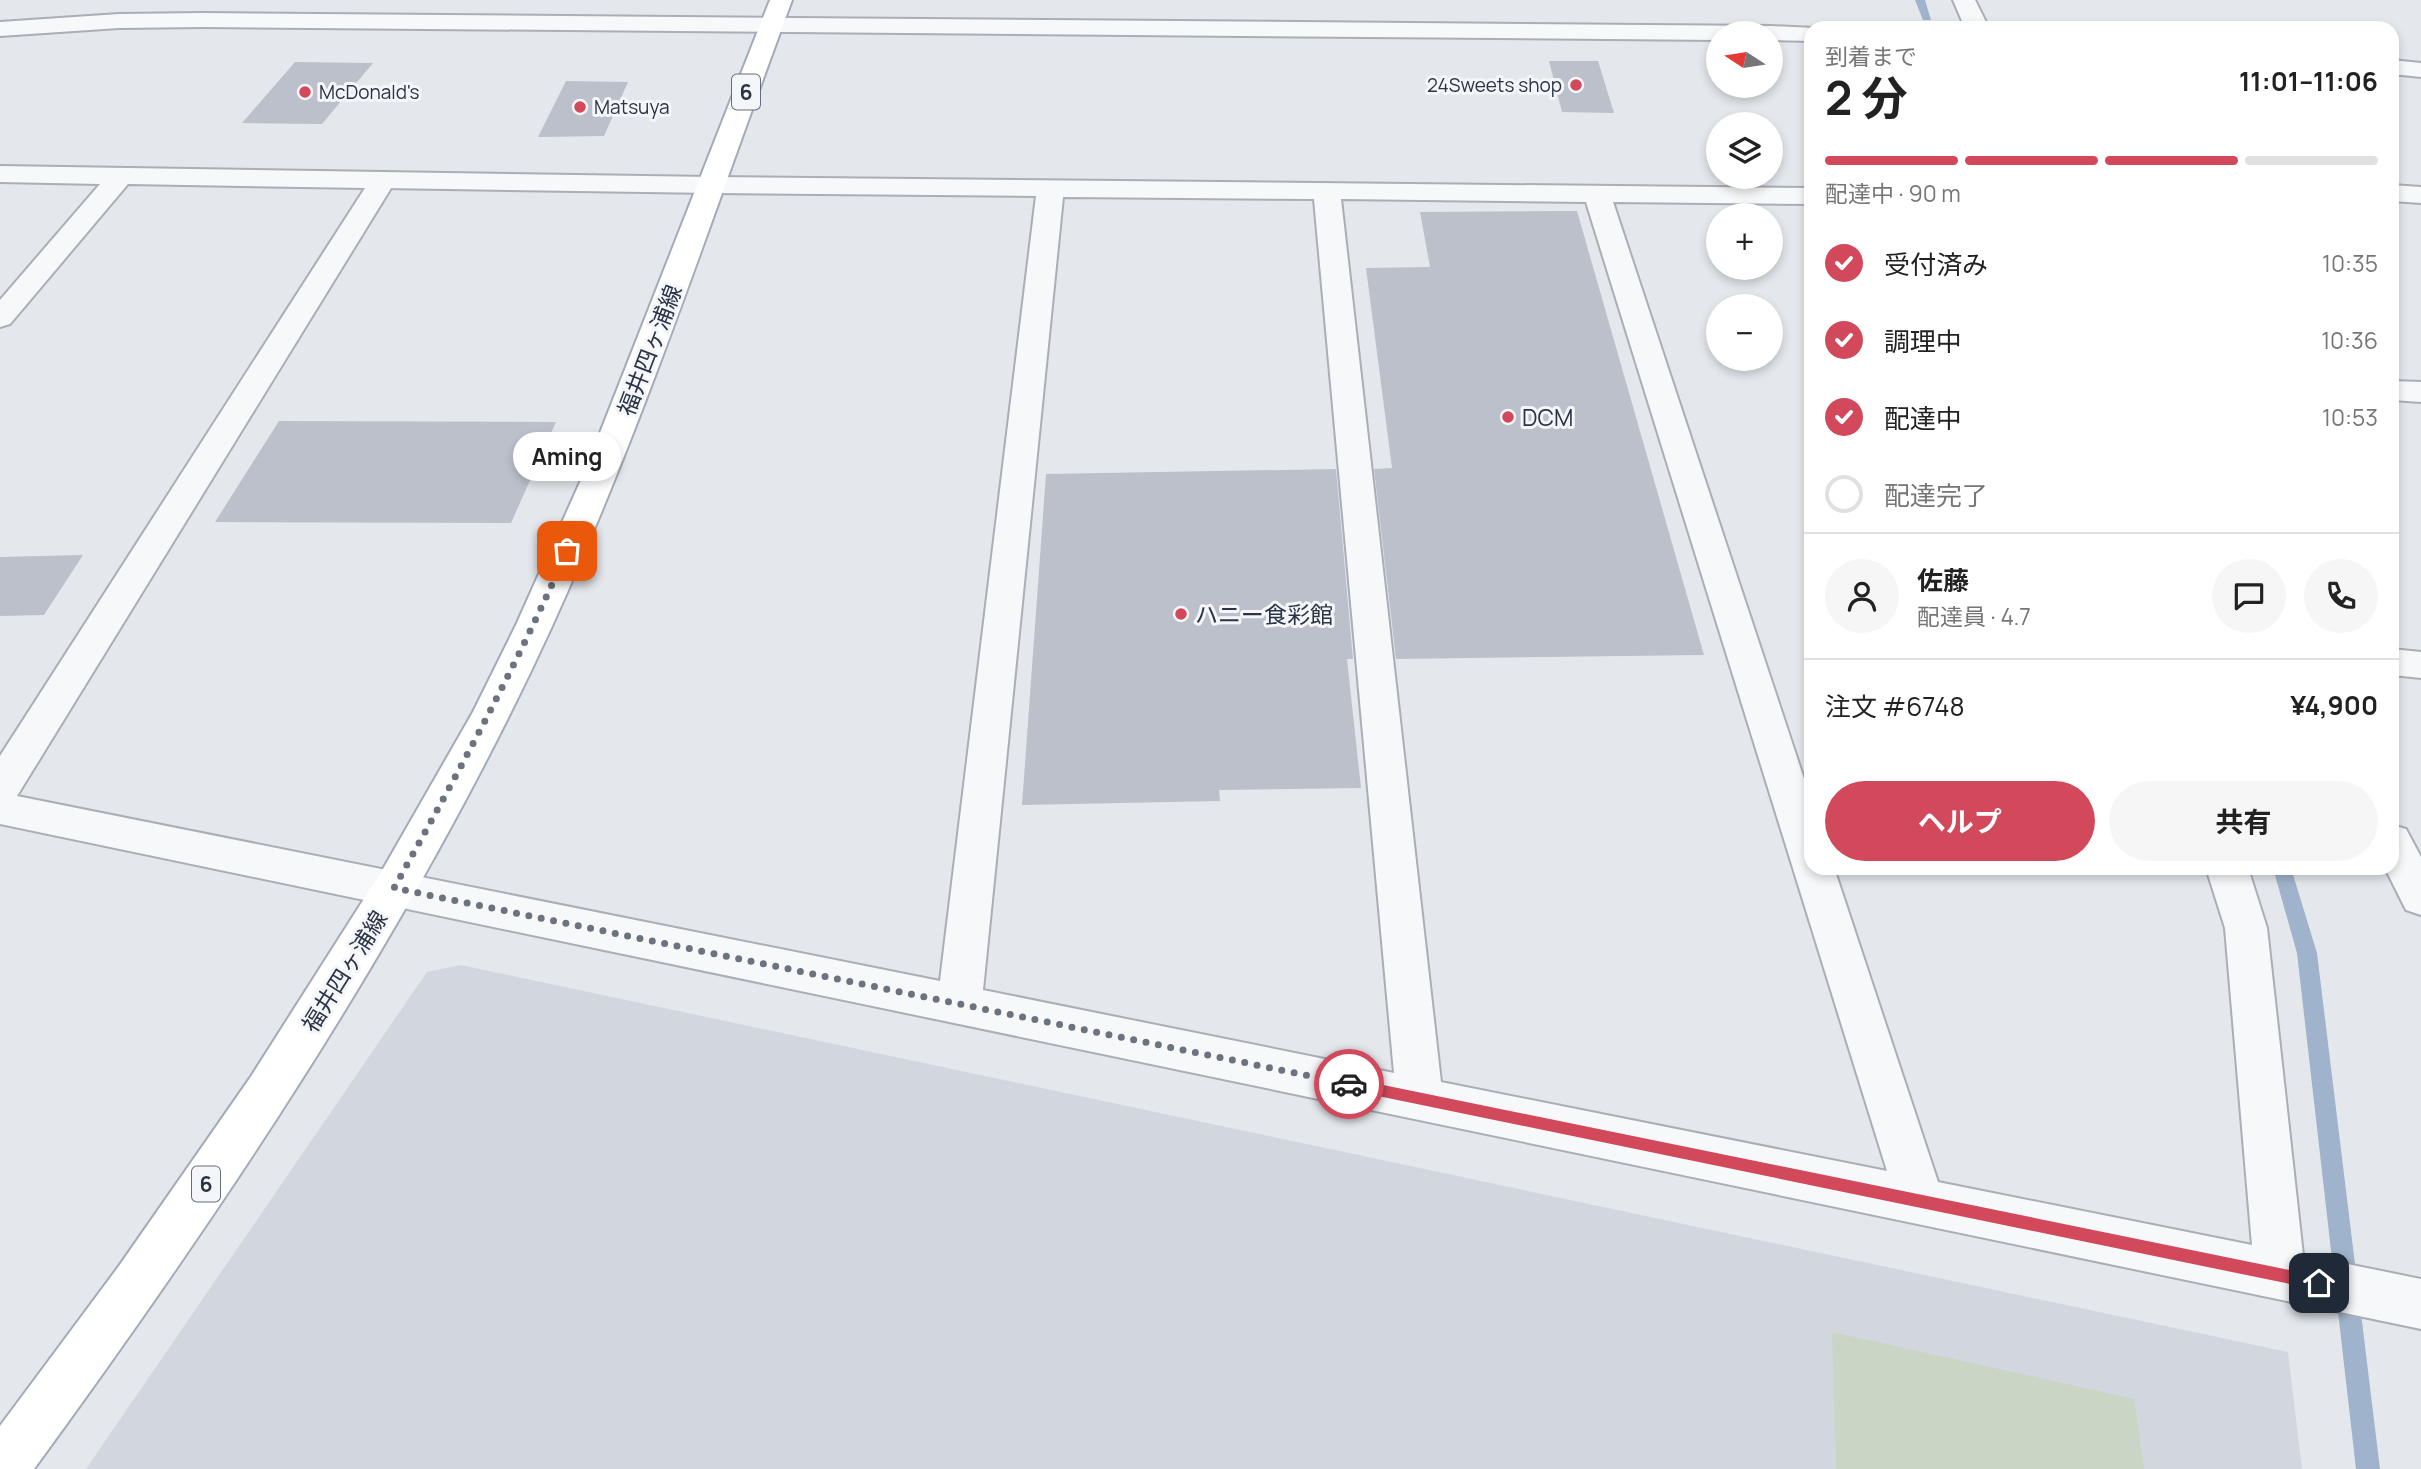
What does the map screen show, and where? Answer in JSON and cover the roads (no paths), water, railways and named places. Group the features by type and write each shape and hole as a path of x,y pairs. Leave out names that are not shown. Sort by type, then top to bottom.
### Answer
{"main road":[{"name":"福井四ヶ浦線","path":"1,1469 153,1262 279,1076 394,888 472,748 534,626 617,436 781,0"}],"street":[{"path":"1964,0 1974,21"},
{"path":"0,29 119,21 203,20 1706,32"},
{"path":"1783,33 1804,34"},
{"path":"2399,68 2421,70"},
{"path":"0,174 713,185 1804,196"},
{"path":"0,318 121,176"},
{"path":"0,789 383,180"},
{"path":"960,1004 1050,188"},
{"path":"1327,191 1420,1099"},
{"path":"2399,193 2421,195"},
{"path":"1598,194 1804,840"},
{"path":"2399,390 2421,392"},
{"path":"2399,663 2421,665"},
{"path":"0,808 2408,1301"},
{"path":"2399,855 2421,898"},
{"path":"1815,875 1920,1201"},
{"path":"2229,875 2246,928 2287,1276"}],"waterway":[{"path":"1920,0 1927,18"},
{"path":"2284,875 2307,953 2368,1469"}],"place":[{"name":"24Sweets shop","path":"1576,85"},
{"name":"McDonald's","path":"305,92"},
{"name":"Matsuya","path":"580,107"},
{"name":"DCM","path":"1508,417"},
{"name":"Aming","path":"567,551"},
{"name":"ハニー食彩館","path":"1181,614"}]}
